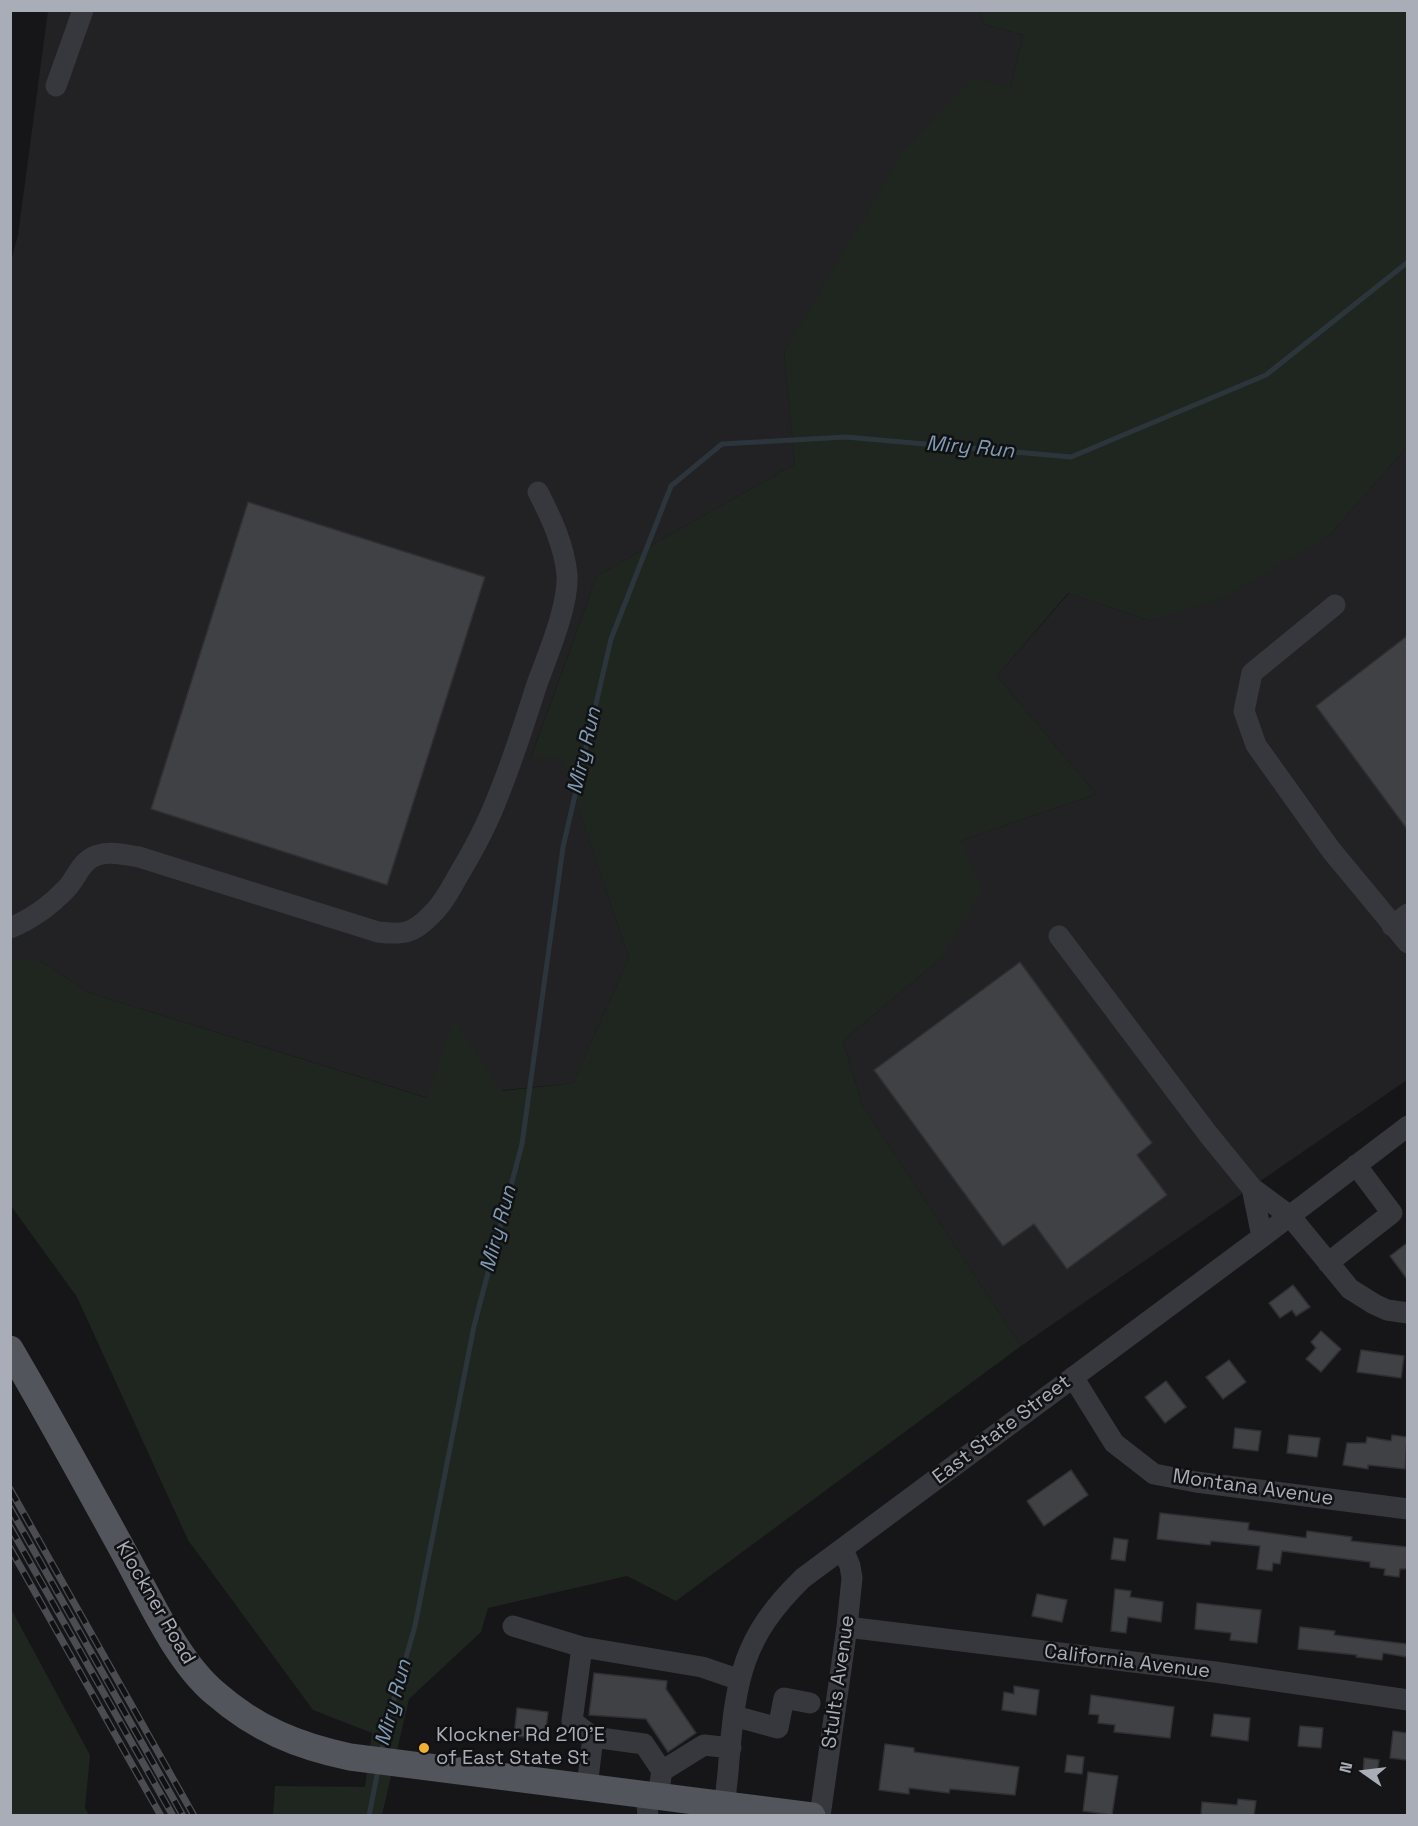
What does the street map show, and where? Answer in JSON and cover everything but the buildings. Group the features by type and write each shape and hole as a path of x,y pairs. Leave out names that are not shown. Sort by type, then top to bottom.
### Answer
{"main road":[{"name":"Klockner Road","path":"10,1349 167,1630 198,1675 216,1694 259,1725 286,1739 350,1757 654,1794 724,1810 812,1815"}],"street":[{"path":"56,86 83,10"},
{"path":"10,928 42,911 69,886 83,864 97,855 115,853 151,860 378,932 399,935 414,930 431,915 446,896 469,858 498,797 553,639 564,600 567,575 561,545 538,492"},
{"path":"1335,605 1252,673 1244,711 1256,746 1331,850 1400,920 1407,943"},
{"path":"1059,936 1187,1107 1251,1188 1290,1216 1350,1289 1388,1310 1407,1313"},
{"name":"East State Street","path":"724,1810 734,1716 743,1666 753,1641 766,1619 782,1599 803,1578 1262,1237 1407,1126"},
{"path":"1328,1263 1392,1213 1356,1165"},
{"path":"1251,1188 1262,1237"},
{"name":"Montana Avenue","path":"1073,1377 1114,1443 1154,1474 1208,1484 1407,1509"},
{"name":"Stults Avenue","path":"820,1815 852,1578 843,1549"},
{"path":"513,1626 582,1647 702,1667 740,1680"},
{"name":"California Avenue","path":"847,1627 1215,1672 1407,1700"},
{"path":"582,1647 572,1721 593,1737 644,1744 654,1794"},
{"path":"734,1716 778,1728 784,1698 810,1703"},
{"path":"587,1787 593,1737"},
{"path":"654,1794 705,1745 730,1748"}],"shaded area":[{"path":"980,10 984,24 1023,35 1010,88 784,352 795,464 597,576 531,756 562,758 629,958 573,1083 428,1098 90,993 40,961 11,961 10,264 18,235 48,11"},
{"path":"980,11 1407,11 1407,447 1329,536 1224,598 1151,621 1068,593 997,676 1096,794 960,841 983,891 940,959 843,1041 863,1107 1021,1346 676,1601 627,1576 488,1608 481,1632 409,1699 382,1815 273,1815 275,1786 365,1787 372,1733 313,1710 188,1540 77,1297 11,1206 10,961 40,961 90,993 427,1098 453,1019 503,1091 573,1083 629,958 562,759 531,757 597,576 795,464 784,352 904,151 973,78 1010,88 1023,35 984,24"},
{"path":"1407,447 1407,1080 1021,1346 863,1107 843,1041 940,959 960,841 1096,794 997,676 1069,593 1151,621 1329,536"},
{"path":"11,1609 90,1755 85,1808 89,1815 11,1815"}],"waterway":[{"name":"Miry Run","path":"381,1755 387,1723 415,1626 474,1326 522,1144 563,847 611,639 671,486 722,444 846,437 1071,457 1266,375 1408,262"},
{"name":"Miry Run","path":"369,1816 378,1770"}],"railway":[{"path":"10,1489 194,1816"},
{"path":"10,1508 183,1816"},
{"path":"10,1527 173,1816"},
{"path":"10,1548 161,1816"}],"place":[{"name":"Klockner Rd 210'E of East State St","path":"424,1748"}]}
